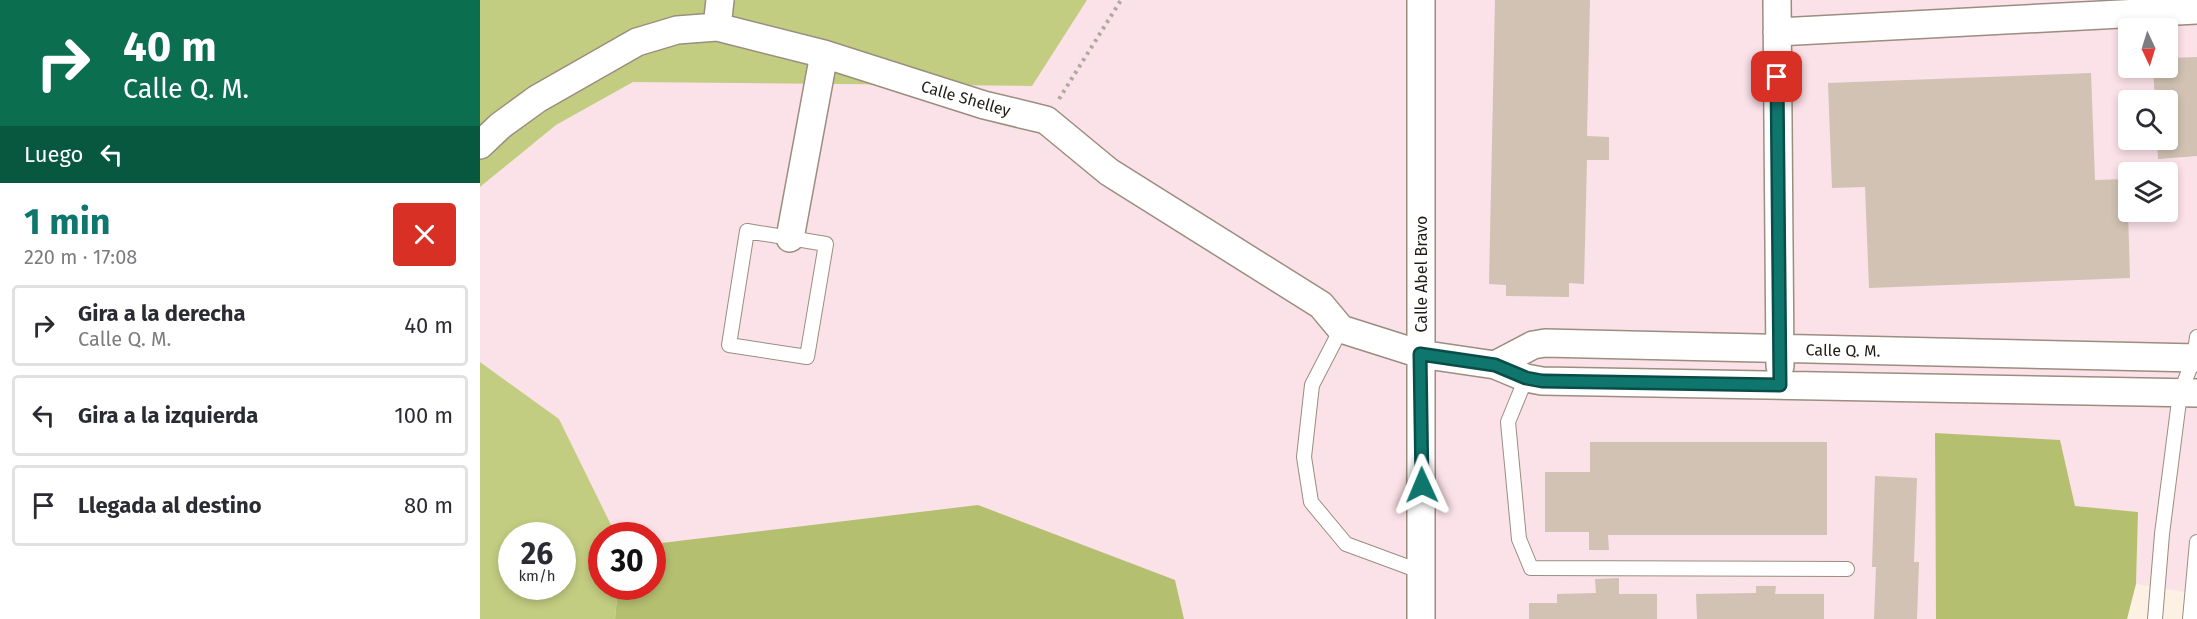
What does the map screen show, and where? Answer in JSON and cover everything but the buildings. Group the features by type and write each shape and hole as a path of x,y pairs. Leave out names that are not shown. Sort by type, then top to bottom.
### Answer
{"street":[{"path":"717,27 720,0"},
{"name":"Calle Abel Bravo","path":"1421,0 1421,619"},
{"path":"1777,0 1780,385"},
{"path":"1777,32 2197,10"},
{"name":"Calle Shelley","path":"480,145 500,126 537,99 637,42 677,30 717,27 824,54 984,105 1046,120 1109,172 1322,305 1341,329"},
{"path":"790,238 824,54"},
{"path":"1341,329 1420,354 1495,365 1526,378 1542,381 2189,393"},
{"name":"Calle Q. M.","path":"1495,365 1533,345 1545,343 1780,349 2196,354"}],"lane":[{"path":"747,231 790,238 826,244 807,357 729,345 747,231"},
{"path":"1341,329 1312,385 1304,457 1311,502 1346,544 1422,572"},
{"path":"2155,619 2162,534 2196,354"},
{"path":"1526,378 1508,422 1519,539 1531,568 1847,569"},
{"path":"2190,619 2197,542"}],"path":[{"path":"1046,120 1121,0"}],"shaded area":[{"path":"1087,0 2197,0 2197,594 2136,584 2138,512 2075,506 1935,433 1936,619 1184,619 1175,580 666,545 666,522 610,522 559,419 480,362 480,187 556,125 657,68 1031,85"}],"green space":[{"path":"480,0 1087,0 1032,86 633,82 556,125 480,187"},
{"path":"480,362 559,419 610,522 588,522 588,600 617,600 615,619 480,619"},
{"path":"1935,433 2060,440 2075,506 2138,512 2136,584 2127,619 1936,619"},
{"path":"978,505 1175,580 1184,619 615,619 617,600 666,600 666,542"}],"route":[{"path":"1422,485 1420,354 1495,365 1526,378 1542,381 1780,385 1777,77"}]}
